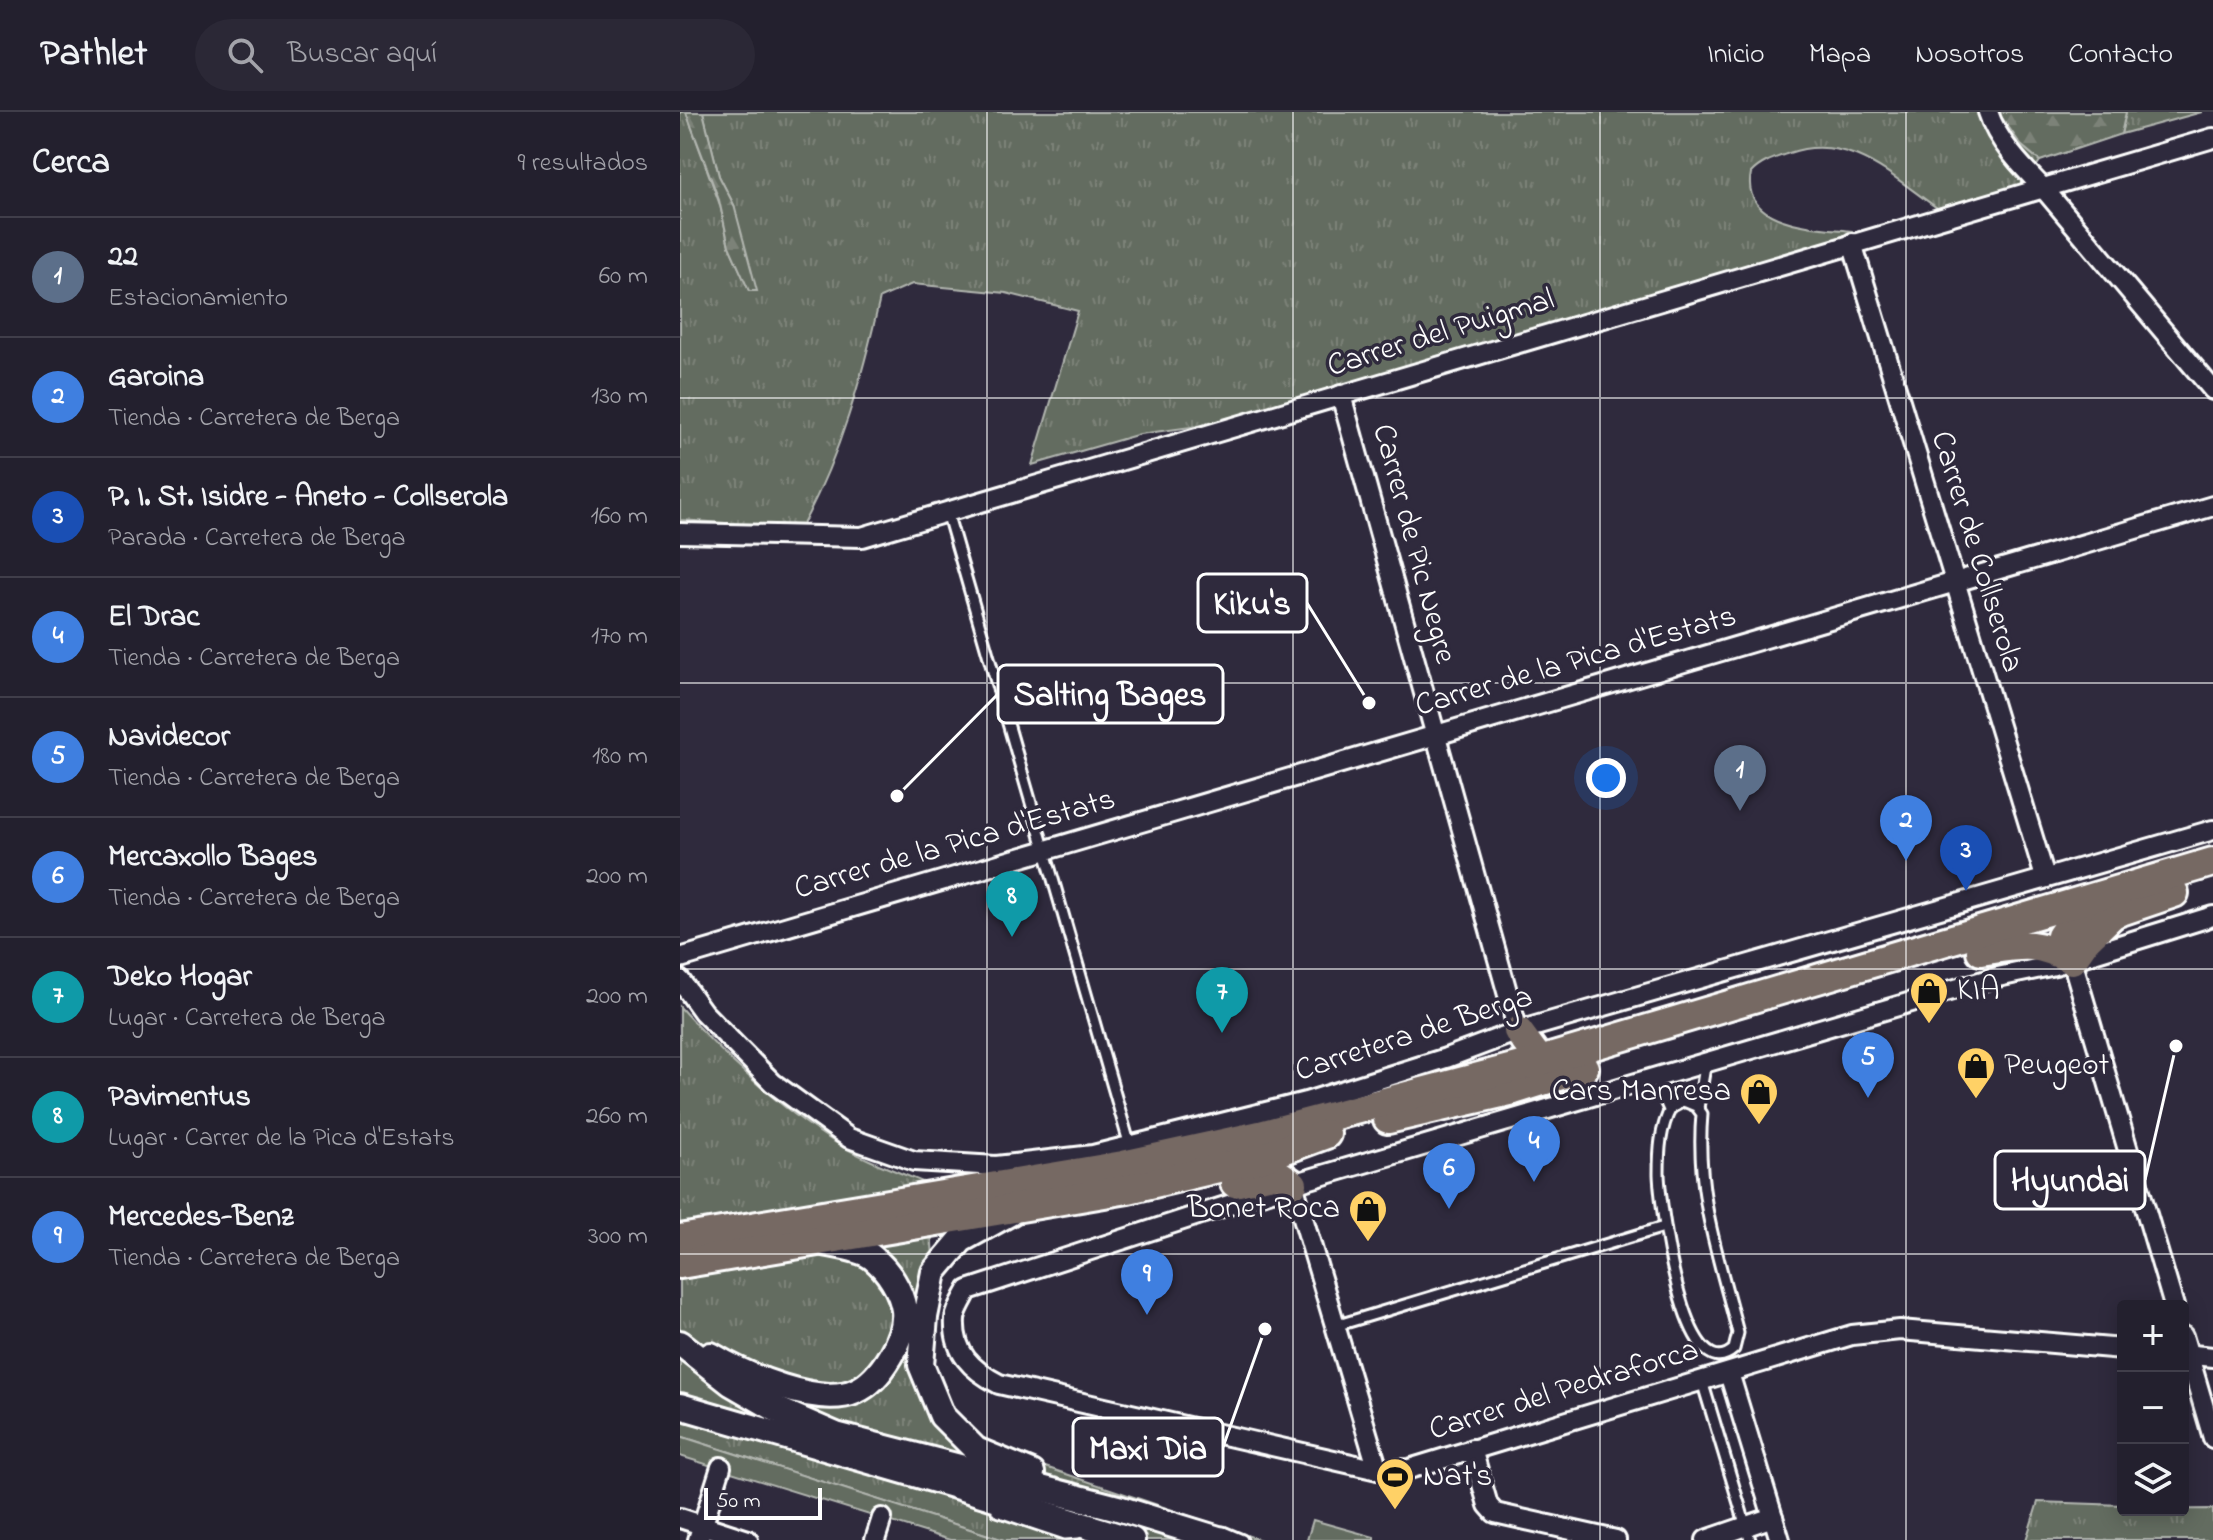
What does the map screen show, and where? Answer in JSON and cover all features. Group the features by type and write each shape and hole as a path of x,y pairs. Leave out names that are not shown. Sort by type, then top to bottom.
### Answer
{"main road":[{"path":"680,1239 1123,1165 1260,1135 1540,1061 2213,862"},
{"path":"2071,944 2077,912 2213,872"},
{"path":"680,1253 1124,1179 1514,1090 1677,1038 1981,951 2071,944 2115,913 2213,881"},
{"path":"1944,942 1975,941 2059,916 2071,944"},
{"path":"1518,1031 1540,1061 1550,1069 1638,1042 1677,1038"},
{"path":"1448,1084 1511,1054 1518,1031"},
{"path":"680,1264 1128,1189 1261,1158 1330,1132"},
{"path":"1128,1189 1189,1193 1277,1173 1293,1184"},
{"path":"1019,1207 961,1240 934,1272 925,1317 921,1365 942,1416 976,1450 1129,1512 1185,1540"},
{"path":"680,1336 717,1359 805,1394 830,1395 856,1391 880,1373 895,1350 904,1311 895,1282 871,1256 820,1242"},
{"path":"680,1343 731,1383 776,1409 836,1435 1129,1512 1222,1540"},
{"path":"680,1363 797,1439"},
{"path":"680,1406 1132,1540"}],"street":[{"path":"1988,112 1992,125 2024,169 2213,390"},
{"name":"Carrer del Puigmal","path":"680,533 862,537 2213,138"},
{"name":"Carrer de Collserola","path":"1852,243 2045,877"},
{"name":"Carrer de Pic Negre","path":"1341,395 1518,1031"},
{"name":"Carrer de la Pica d'Estats","path":"680,958 2213,506"},
{"name":"Carretera de Berga","path":"680,980 703,1012 773,1083 849,1138 914,1161 996,1166 1093,1155 1306,1102 1446,1058 1518,1031 2213,830"},
{"path":"1378,1470 1293,1184 1993,978 2071,944 2213,916"},
{"path":"2071,944 2172,1300"},
{"name":"Carrer del Pedraforca","path":"1293,1184 968,1290 955,1318 960,1350 974,1371 999,1384 1378,1470 1409,1469 1852,1335 1900,1330 2117,1348"},
{"path":"2189,1349 2213,1357"},
{"path":"2189,1361 2213,1438"},
{"path":"1729,1373 1780,1540"},
{"path":"1472,1449 1488,1505 1495,1513 1616,1540"},
{"path":"700,1533 721,1467"},
{"path":"1706,1540 1748,1533 1773,1517"},
{"path":"680,1518 700,1533 748,1540"},
{"path":"875,1540 882,1518"}],"lane":[{"path":"947,512 1130,1146"},
{"path":"1698,1108 1706,1061"},
{"path":"1654,1077 1669,1110"},
{"path":"1710,1354 1726,1355 1736,1346 1738,1333 1709,1226 1701,1181 1702,1114 1691,1102 1681,1101 1669,1110 1662,1129 1660,1149 1664,1227 1677,1286 1694,1333 1710,1354 1706,1380 1748,1533"},
{"path":"1335,1326 1664,1227"},
{"path":"1736,1346 1752,1366"},
{"path":"1129,1512 1154,1510 1238,1536 1242,1540"}],"green space":[{"path":"680,112 686,112 720,205 729,246 749,290 734,205 719,176 703,112 1998,112 2021,145 2040,161 2020,190 1943,212 1890,174 1853,154 1811,148 1789,153 1764,163 1751,173 1751,191 1757,204 1769,214 1784,220 1852,231 1854,237 1235,421 1140,434 1032,465 1078,311 1006,293 912,284 880,298 848,416 827,473 801,528 680,520"},
{"path":"686,112 703,112 719,176 734,205 757,291 749,291 729,246 719,200"},
{"path":"1998,112 2126,112 2121,134 2040,161 2021,145"},
{"path":"2126,112 2202,112 2121,134"},
{"path":"680,1007 752,1079 813,1128 856,1153 928,1184 933,1258 915,1298 911,1356 918,1387 946,1438 1010,1455 1261,1540 1004,1540 680,1436"},
{"path":"680,1436 1004,1540 950,1540 680,1456"},
{"path":"2038,1502 2117,1505 2117,1516 2189,1516 2189,1509 2213,1509 2213,1540 2026,1540"},
{"path":"1313,1520 1374,1537 1374,1540 1307,1540"}],"place":[{"name":"Kiku's","path":"1369,703"},
{"name":"Salting Bages","path":"897,796"},
{"name":"22","path":"1740,811"},
{"name":"Garoina","path":"1906,861"},
{"name":"P. I. St. Isidre - Aneto - Collserola","path":"1966,891"},
{"name":"Pavimentus","path":"1012,937"},
{"name":"KIA","path":"1929,1025"},
{"name":"Deko Hogar","path":"1222,1033"},
{"name":"Hyundai","path":"2176,1046"},
{"name":"Navidecor","path":"1868,1098"},
{"name":"Peugeot","path":"1976,1100"},
{"name":"Cars Manresa","path":"1759,1126"},
{"name":"El Drac","path":"1534,1182"},
{"name":"Mercaxollo Bages","path":"1449,1209"},
{"name":"Bonet Roca","path":"1368,1243"},
{"name":"Mercedes-Benz","path":"1147,1315"},
{"name":"Maxi Dia","path":"1265,1329"},
{"name":"Nat's","path":"1395,1511"}]}
